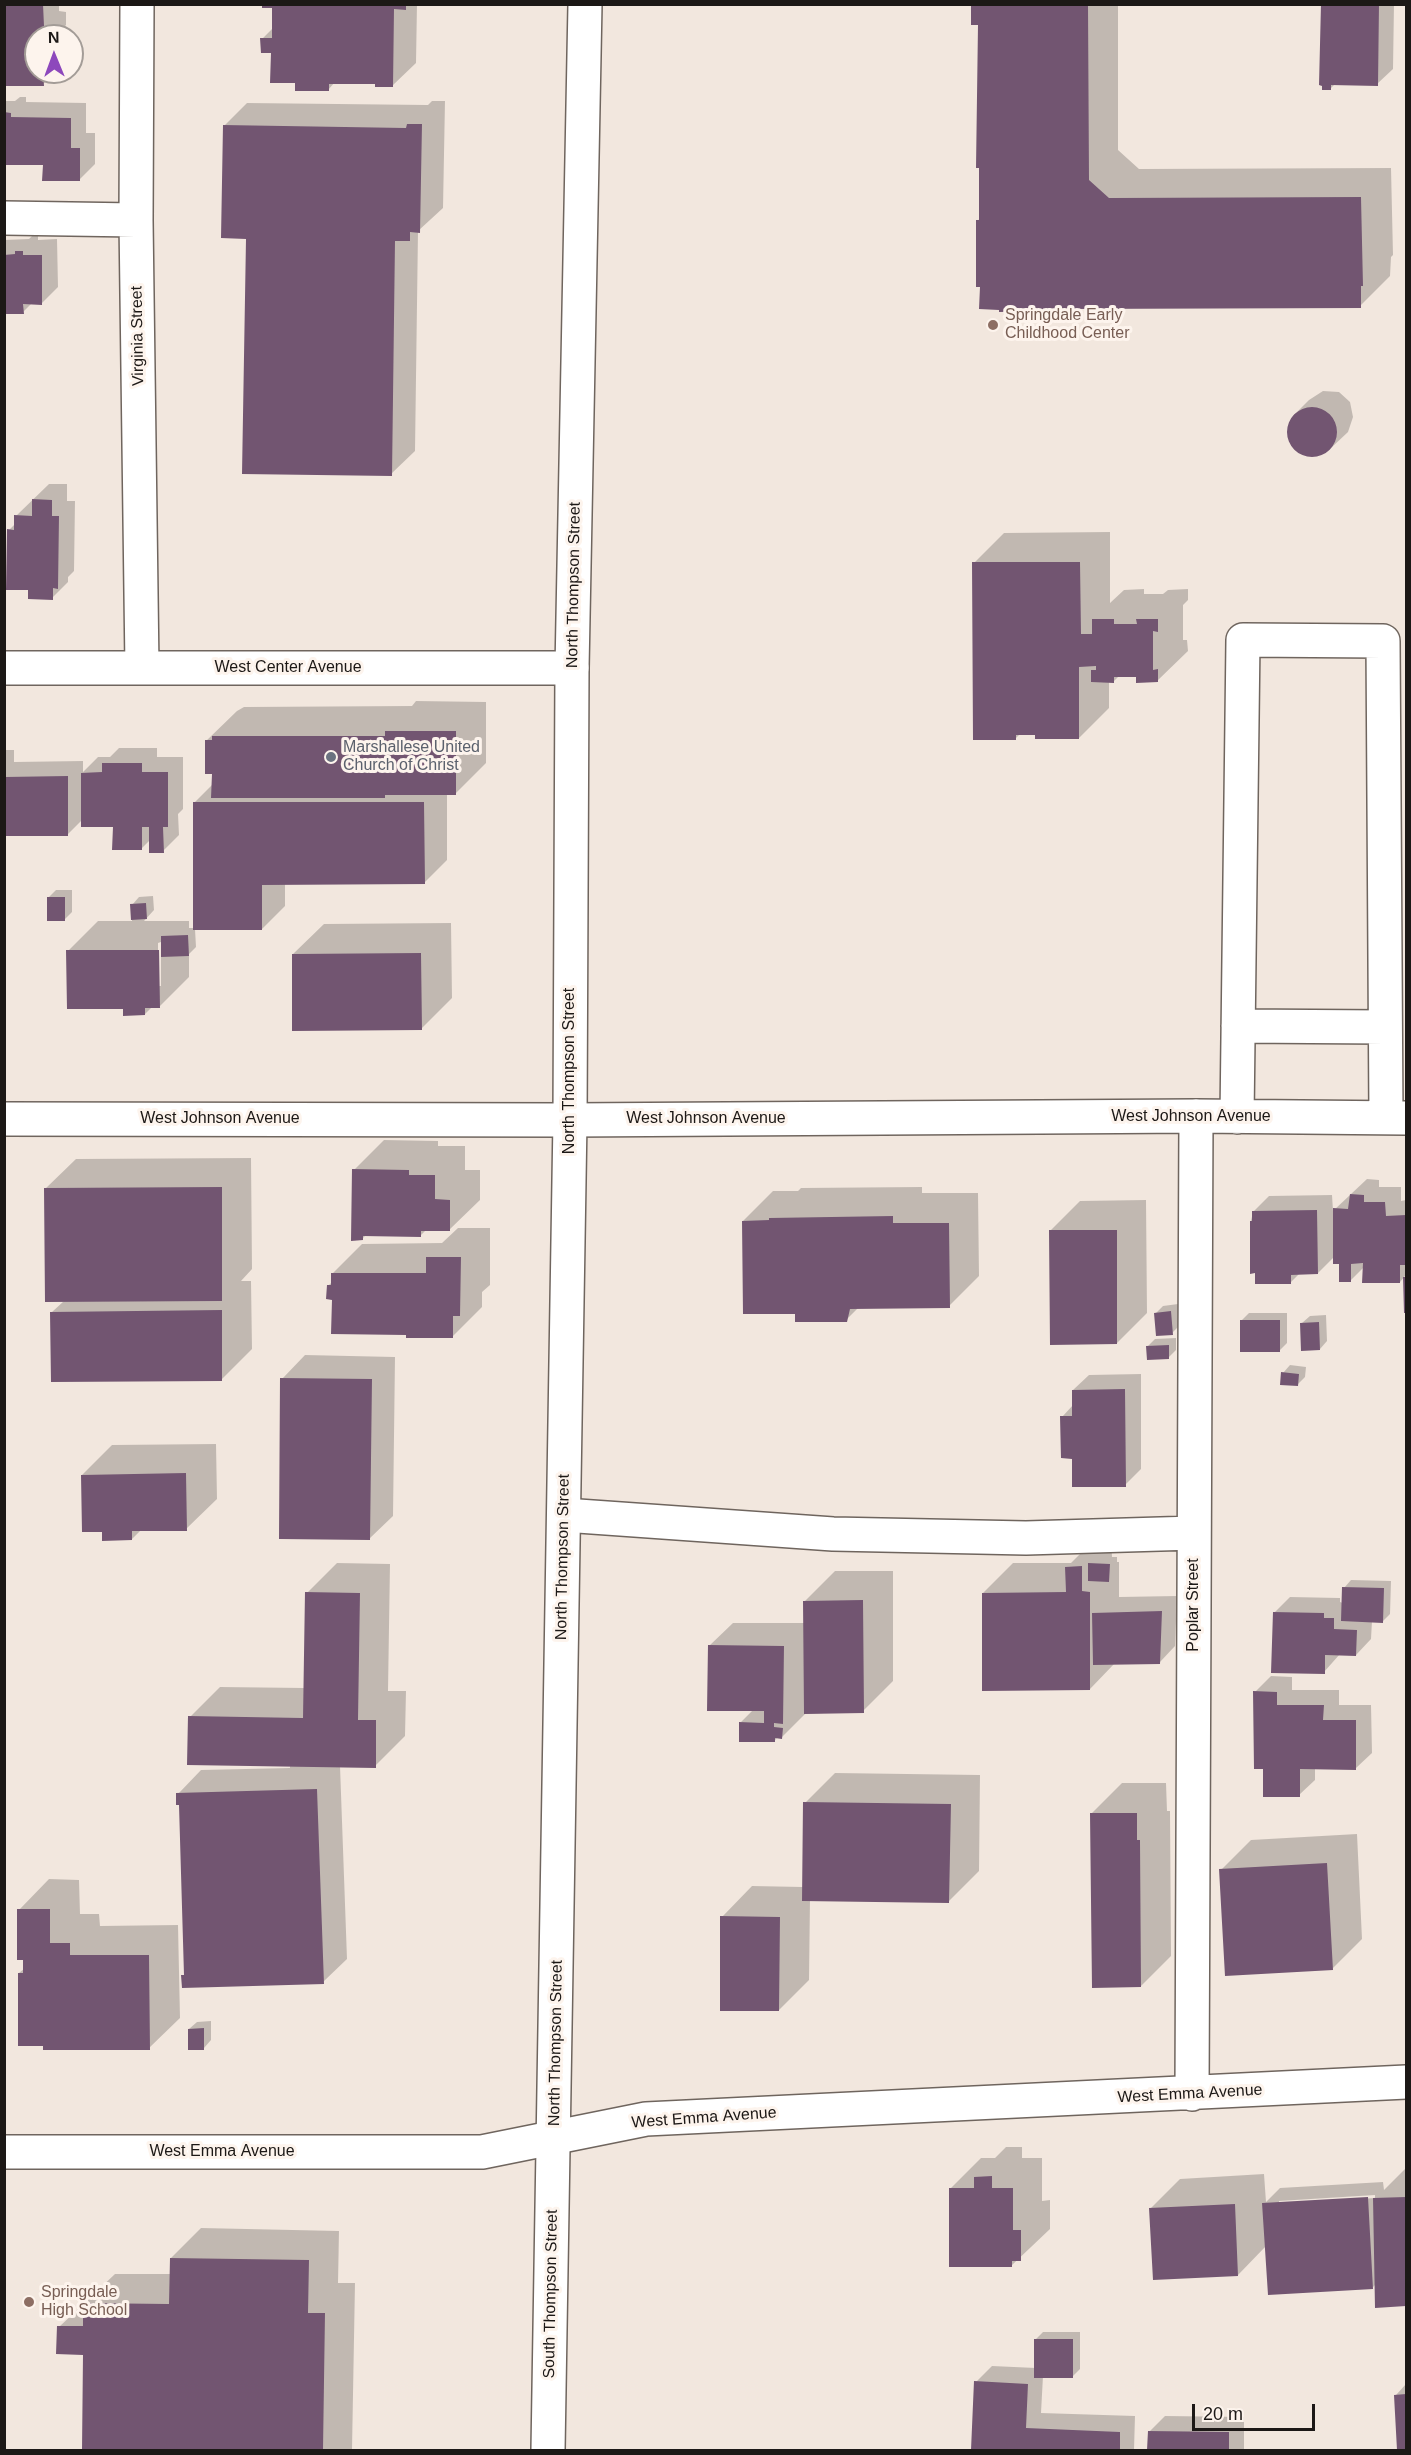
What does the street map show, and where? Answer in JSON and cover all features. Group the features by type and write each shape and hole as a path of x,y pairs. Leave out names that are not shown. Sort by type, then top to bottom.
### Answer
{"street":[{"name":"Virginia Street","path":"137,4 136,220 142,668"},
{"name":"North Thompson Street","path":"554,2137 570,1120 572,668 585,4"},
{"path":"4,218 136,220"},
{"path":"1237,1117 1244,640 1383,641 1385,1027 1396,1118"},
{"name":"West Center Avenue","path":"4,668 572,668"},
{"path":"1238,1026 1385,1027"},
{"name":"West Johnson Avenue","path":"4,1119 570,1120 1196,1116 1396,1118"},
{"name":"Poplar Street","path":"1192,2094 1196,1116"},
{"path":"564,1515 833,1534 1026,1538 1194,1533"},
{"name":"West Emma Avenue","path":"4,2152 482,2152 646,2119 1407,2082"},
{"name":"South Thompson Street","path":"548,2451 554,2137"}],"building":[{"path":"4,4 43,4 44,24 24,24 24,84 44,84 44,86 4,86"},
{"path":"262,4 406,4 406,10 394,9 393,87 375,87 375,84 329,84 329,91 295,91 295,83 270,83 271,53 261,53 260,38 272,38 272,8 262,8"},
{"path":"971,4 1088,4 1089,180 1109,198 1361,197 1363,286 1361,286 1361,308 1067,309 1067,311 999,312 999,310 979,309 980,287 976,287 976,220 979,220 979,168 976,168 978,25 971,25"},
{"path":"1321,4 1379,4 1378,86 1331,85 1331,90 1322,90 1322,86 1319,85"},
{"path":"4,112 11,113 11,117 71,118 71,148 80,148 80,181 42,181 43,165 4,165"},
{"path":"407,124 422,124 420,233 410,232 410,241 395,241 392,476 242,474 246,239 221,238 223,125 406,128"},
{"path":"15,251 23,251 23,255 42,255 42,305 23,304 24,314 4,314 4,255 15,254"},
{"path":"1307,407 1317,407 1330,414 1337,427 1337,437 1330,450 1317,457 1307,457 1298,453 1291,446 1287,437 1287,427 1291,418 1298,411"},
{"path":"32,499 52,500 52,516 59,516 58,589 53,588 53,600 28,599 28,590 6,590 7,529 14,530 14,515 32,516"},
{"path":"972,562 1080,562 1081,634 1092,634 1092,619 1114,619 1114,624 1137,624 1136,619 1158,619 1158,632 1153,631 1153,670 1158,669 1158,682 1136,683 1136,677 1114,677 1114,683 1091,682 1091,670 1096,670 1096,666 1079,667 1079,739 1035,739 1035,735 1016,735 1016,740 973,740"},
{"name":"Marshallese United Church of Christ","path":"385,731 456,731 456,795 385,795 385,798 211,798 212,774 205,774 205,740 212,740 212,736 385,736"},
{"path":"102,763 142,763 142,772 168,772 168,827 163,827 164,853 149,853 149,827 142,827 142,850 112,850 113,827 81,827 81,773 102,772"},
{"path":"68,776 68,836 4,836 4,777"},
{"path":"193,802 424,802 425,884 262,885 262,930 193,930"},
{"path":"47,897 65,897 65,921 47,921"},
{"path":"146,903 147,919 131,920 130,904"},
{"path":"188,935 189,956 161,957 161,936"},
{"path":"66,950 159,950 160,1008 145,1008 145,1015 123,1016 123,1009 67,1009"},
{"path":"421,953 422,1030 292,1031 292,954"},
{"path":"352,1169 409,1170 409,1175 435,1175 435,1199 450,1200 450,1231 421,1231 421,1237 363,1236 363,1240 351,1241"},
{"path":"222,1187 222,1301 45,1302 44,1188"},
{"path":"1350,1194 1364,1195 1364,1202 1385,1202 1386,1216 1406,1215 1406,1265 1400,1265 1400,1283 1362,1283 1363,1263 1351,1264 1351,1282 1339,1282 1339,1264 1333,1264 1333,1208 1348,1209"},
{"path":"1317,1210 1318,1274 1291,1275 1291,1284 1255,1284 1255,1273 1250,1274 1252,1211"},
{"path":"893,1216 893,1223 949,1223 950,1308 850,1309 847,1322 795,1322 795,1314 743,1314 742,1221 769,1220 769,1218"},
{"path":"1049,1230 1117,1230 1117,1344 1050,1345"},
{"path":"426,1257 461,1257 460,1316 453,1316 453,1338 331,1334 332,1300 326,1299 327,1285 331,1285 331,1273 426,1273"},
{"path":"1403,1277 1406,1277 1406,1313 1404,1313"},
{"path":"222,1310 222,1381 51,1382 50,1312"},
{"path":"1171,1311 1173,1335 1156,1336 1154,1313"},
{"path":"1240,1320 1280,1320 1280,1352 1240,1352"},
{"path":"1319,1322 1320,1350 1301,1351 1300,1323"},
{"path":"1169,1345 1169,1359 1147,1360 1146,1346"},
{"path":"1281,1372 1299,1374 1298,1386 1280,1385"},
{"path":"280,1378 372,1379 370,1540 279,1539"},
{"path":"1125,1389 1126,1487 1072,1487 1072,1459 1061,1458 1060,1416 1072,1416 1072,1390"},
{"path":"186,1473 187,1531 132,1531 132,1540 102,1541 102,1532 82,1532 81,1475"},
{"path":"1088,1563 1110,1564 1109,1582 1088,1581"},
{"path":"1082,1566 1082,1591 1090,1592 1090,1690 982,1691 982,1593 1066,1592 1065,1567"},
{"path":"1342,1587 1384,1588 1383,1623 1341,1621"},
{"path":"305,1592 360,1593 358,1720 376,1720 376,1768 187,1765 188,1716 303,1718"},
{"path":"863,1600 864,1713 804,1714 803,1601"},
{"path":"1162,1611 1160,1664 1093,1665 1092,1613"},
{"path":"1273,1612 1324,1613 1324,1618 1334,1618 1334,1629 1357,1630 1356,1656 1325,1655 1325,1674 1271,1673"},
{"path":"708,1645 784,1646 783,1724 774,1723 774,1727 783,1728 782,1739 775,1738 775,1742 739,1742 739,1722 764,1723 764,1711 707,1711"},
{"path":"1253,1691 1277,1692 1277,1705 1324,1705 1323,1720 1356,1720 1356,1770 1300,1769 1300,1797 1263,1797 1263,1769 1254,1769"},
{"path":"317,1789 324,1984 182,1988 181,1975 184,1975 179,1805 176,1805 176,1793"},
{"path":"803,1802 951,1804 949,1903 802,1901"},
{"path":"1090,1813 1137,1813 1137,1840 1140,1840 1141,1987 1092,1988"},
{"path":"1327,1863 1333,1970 1225,1976 1219,1869"},
{"path":"17,1909 50,1909 50,1943 70,1943 70,1955 149,1955 150,2050 43,2050 43,2046 18,2046 18,1973 23,1973 23,1960 17,1960"},
{"path":"720,1916 780,1917 779,2011 720,2011"},
{"path":"204,2028 204,2050 188,2050 188,2029"},
{"path":"992,2176 992,2188 1013,2188 1013,2230 1021,2230 1021,2261 1012,2261 1012,2267 949,2267 949,2188 974,2188 974,2177"},
{"path":"1368,2197 1373,2289 1268,2295 1262,2203"},
{"path":"1406,2197 1406,2306 1375,2308 1373,2198"},
{"path":"1235,2204 1238,2276 1153,2280 1149,2208"},
{"path":"170,2258 309,2260 308,2313 325,2313 323,2450 82,2450 83,2355 56,2354 57,2326 83,2326 83,2303 169,2304"},
{"path":"1034,2339 1073,2339 1073,2378 1034,2378"},
{"path":"974,2381 1028,2384 1026,2428 1120,2432 1120,2450 971,2450"},
{"path":"1406,2394 1406,2450 1397,2450 1394,2395"},
{"path":"1148,2431 1229,2432 1229,2450 1147,2450"}],"place":[{"name":"Springdale Early Childhood Center","path":"993,325"},
{"name":"Marshallese United Church of Christ","path":"331,757"},
{"name":"Springdale High School","path":"29,2302"}]}
